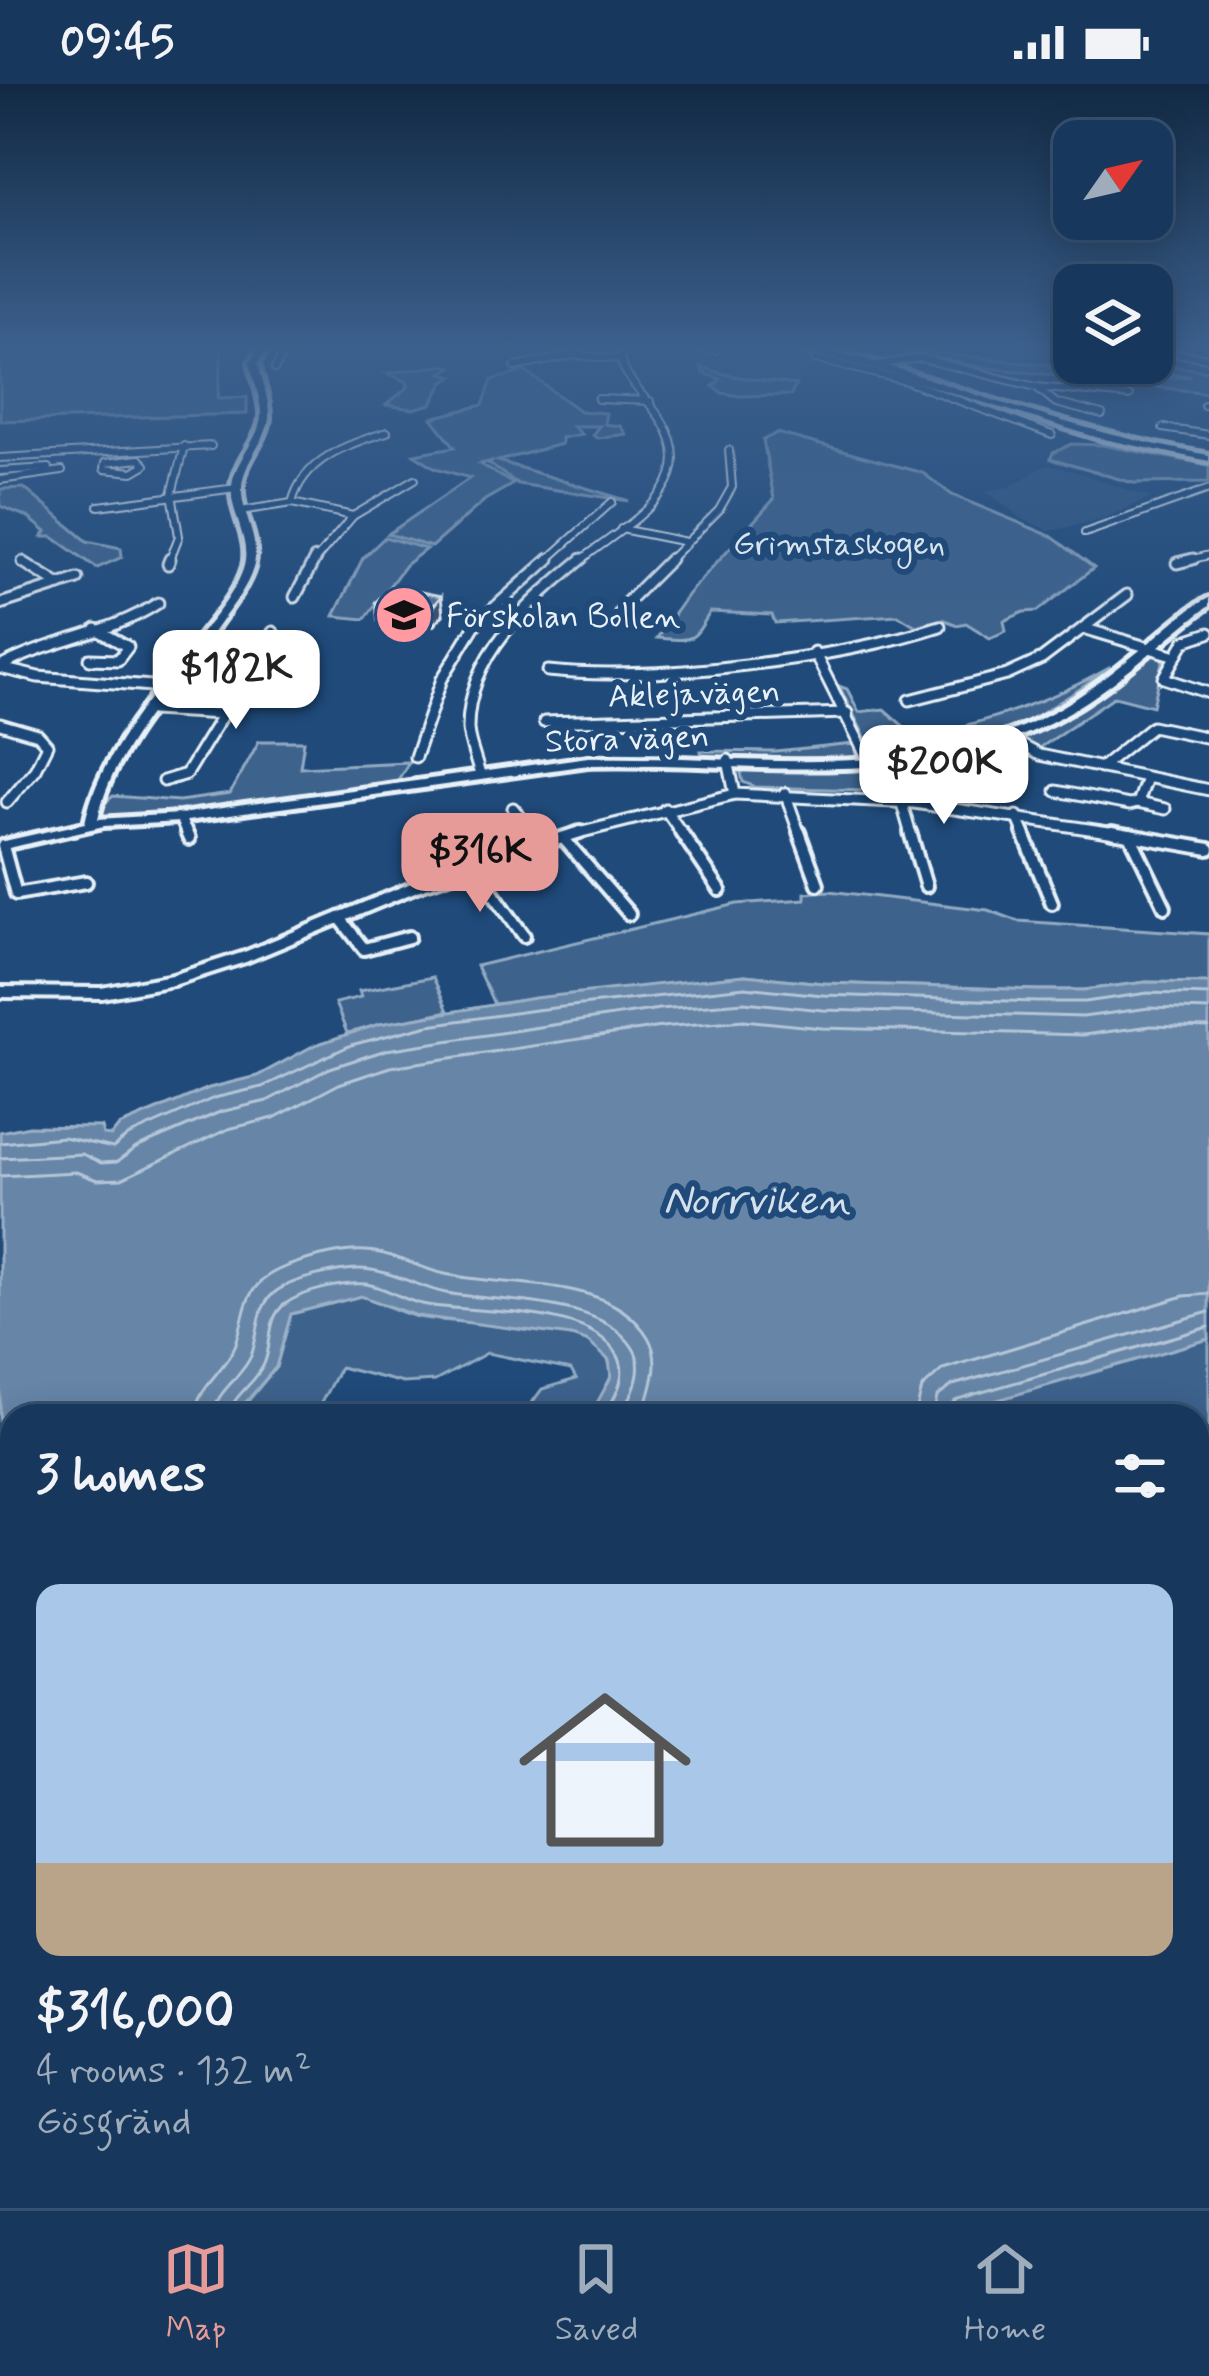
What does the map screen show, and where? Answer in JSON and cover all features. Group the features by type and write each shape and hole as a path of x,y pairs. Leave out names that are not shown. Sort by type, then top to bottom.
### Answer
{"street":[{"path":"0,458 182,446"},
{"path":"168,564 179,536 172,494 184,446"},
{"path":"91,824 92,801 165,687 247,573 250,545 236,488 250,446"},
{"path":"292,503 293,485 302,473 351,446"},
{"path":"480,775 467,719 471,694 508,631 550,582 661,499 674,480 677,465 672,446"},
{"path":"1133,446 1209,458"},
{"path":"113,450 117,461"},
{"path":"618,617 623,605 719,510 732,487 729,450"},
{"path":"139,460 145,465 133,472 104,470 105,463 117,461 139,460"},
{"path":"0,476 62,471 0,476"},
{"path":"295,596 320,550 353,516 415,479"},
{"path":"99,506 236,488"},
{"path":"1085,533 1197,491 1209,493"},
{"path":"415,757 442,679 475,625 612,502"},
{"path":"240,511 292,503 353,516"},
{"path":"621,530 686,542"},
{"path":"1177,563 1209,555"},
{"path":"22,562 60,586"},
{"path":"0,604 78,579"},
{"path":"0,594 12,600"},
{"path":"910,700 1007,675 1042,659 1126,595"},
{"path":"728,760 870,764 926,758 1007,738 1082,698 1209,601"},
{"path":"0,668 41,645 158,603"},
{"path":"475,625 508,631"},
{"path":"548,671 598,675 814,652 901,639 940,626"},
{"path":"1083,628 1173,655"},
{"path":"96,629 128,647 110,670"},
{"path":"163,781 186,774 273,632"},
{"path":"1209,633 1186,639 1164,678 1209,692"},
{"path":"814,652 870,764"},
{"path":"89,659 118,660"},
{"path":"0,668 38,677 165,687"},
{"path":"152,710 221,713"},
{"name":"Aklejavägen","path":"544,722 847,712"},
{"path":"0,724 38,735 46,746 35,769 7,802"},
{"path":"1100,768 1152,727 1209,738"},
{"path":"1007,738 1039,755 1209,790"},
{"name":"Stora vägen","path":"2,846 91,824 180,818 605,760 728,760 735,794 899,797 1209,849"},
{"path":"1138,803 1145,778"},
{"path":"1056,790 1165,809"},
{"path":"785,793 818,884"},
{"path":"0,992 98,996 131,991 212,969 474,866 664,809 735,794"},
{"path":"899,797 926,886"},
{"path":"513,808 542,844"},
{"path":"664,809 719,890"},
{"path":"1017,816 1052,903"},
{"path":"180,818 189,839"},
{"path":"1130,835 1165,907"},
{"path":"564,839 628,914"},
{"path":"2,846 16,894 86,882"},
{"path":"474,866 524,936"},
{"path":"340,918 364,949 409,937"}],"shaded area":[{"path":"1046,465 1151,498 1100,520 1050,531 1024,520 985,491 1009,487"}],"green space":[{"path":"553,446 498,461 629,501 518,484 489,464 493,461 480,464 513,484 485,500 431,547 388,534 470,478 436,468 414,454 455,447"},
{"name":"Grimstaskogen","path":"764,446 825,446 923,473 952,495 1051,536 1094,568 1038,611 1004,621 1006,631 990,638 966,623 943,619 916,626 898,615 775,623 772,615 710,612 690,638 657,638 688,594 774,499"},
{"path":"1068,446 1108,446 1209,465 1209,482 1133,483 1050,459"},
{"path":"24,488 87,541 121,548 122,557 97,568 53,537 42,537 46,532 28,517 0,506 0,489"},
{"path":"385,537 426,549 405,565 365,619 334,616 363,558"},
{"path":"1146,652 1164,657 1153,706 1115,696 1036,750 1021,740 1022,735 1087,698"},
{"path":"1111,667 1057,704 1006,730 953,747 887,758 873,753 839,686 847,689 859,712 884,709 917,738 1017,710"},
{"path":"259,741 304,741 300,767 409,762 398,780 252,809 139,818 103,815 98,809 113,796 179,801 230,794"},
{"path":"855,744 857,756 851,759 702,756 701,751 776,752"},
{"path":"1000,745 1020,755 980,794 962,800 935,764 866,771 865,790 755,787 743,782 741,773 749,765 878,767"},
{"path":"829,891 988,910 1018,921 1209,934 1209,983 1037,990 823,983 745,975 494,1004 476,966 737,904 805,899 805,893"},
{"path":"433,977 448,1011 347,1033 335,1003 361,997 359,991"},
{"path":"361,1296 434,1320 545,1329 592,1344 606,1357 611,1372 597,1404 531,1404 542,1389 576,1379 571,1370 487,1353 435,1381 403,1383 340,1367 320,1404 246,1404 276,1367 291,1314"},
{"path":"1198,1339 1209,1339 1209,1404 982,1404"}],"water":[{"name":"Norrviken","path":"745,975 823,983 1037,990 1209,983 1209,1339 984,1404 596,1404 611,1377 609,1360 587,1341 417,1316 361,1296 291,1314 276,1367 244,1404 0,1404 0,1132 29,1126 101,1127 103,1135 111,1136 119,1126 209,1088 257,1076 315,1045 379,1024 534,998"}],"building":[{"path":"391,586 441,596 433,606 376,602"}],"place":[{"name":"Förskolan Bollen","path":"404,615"}]}
